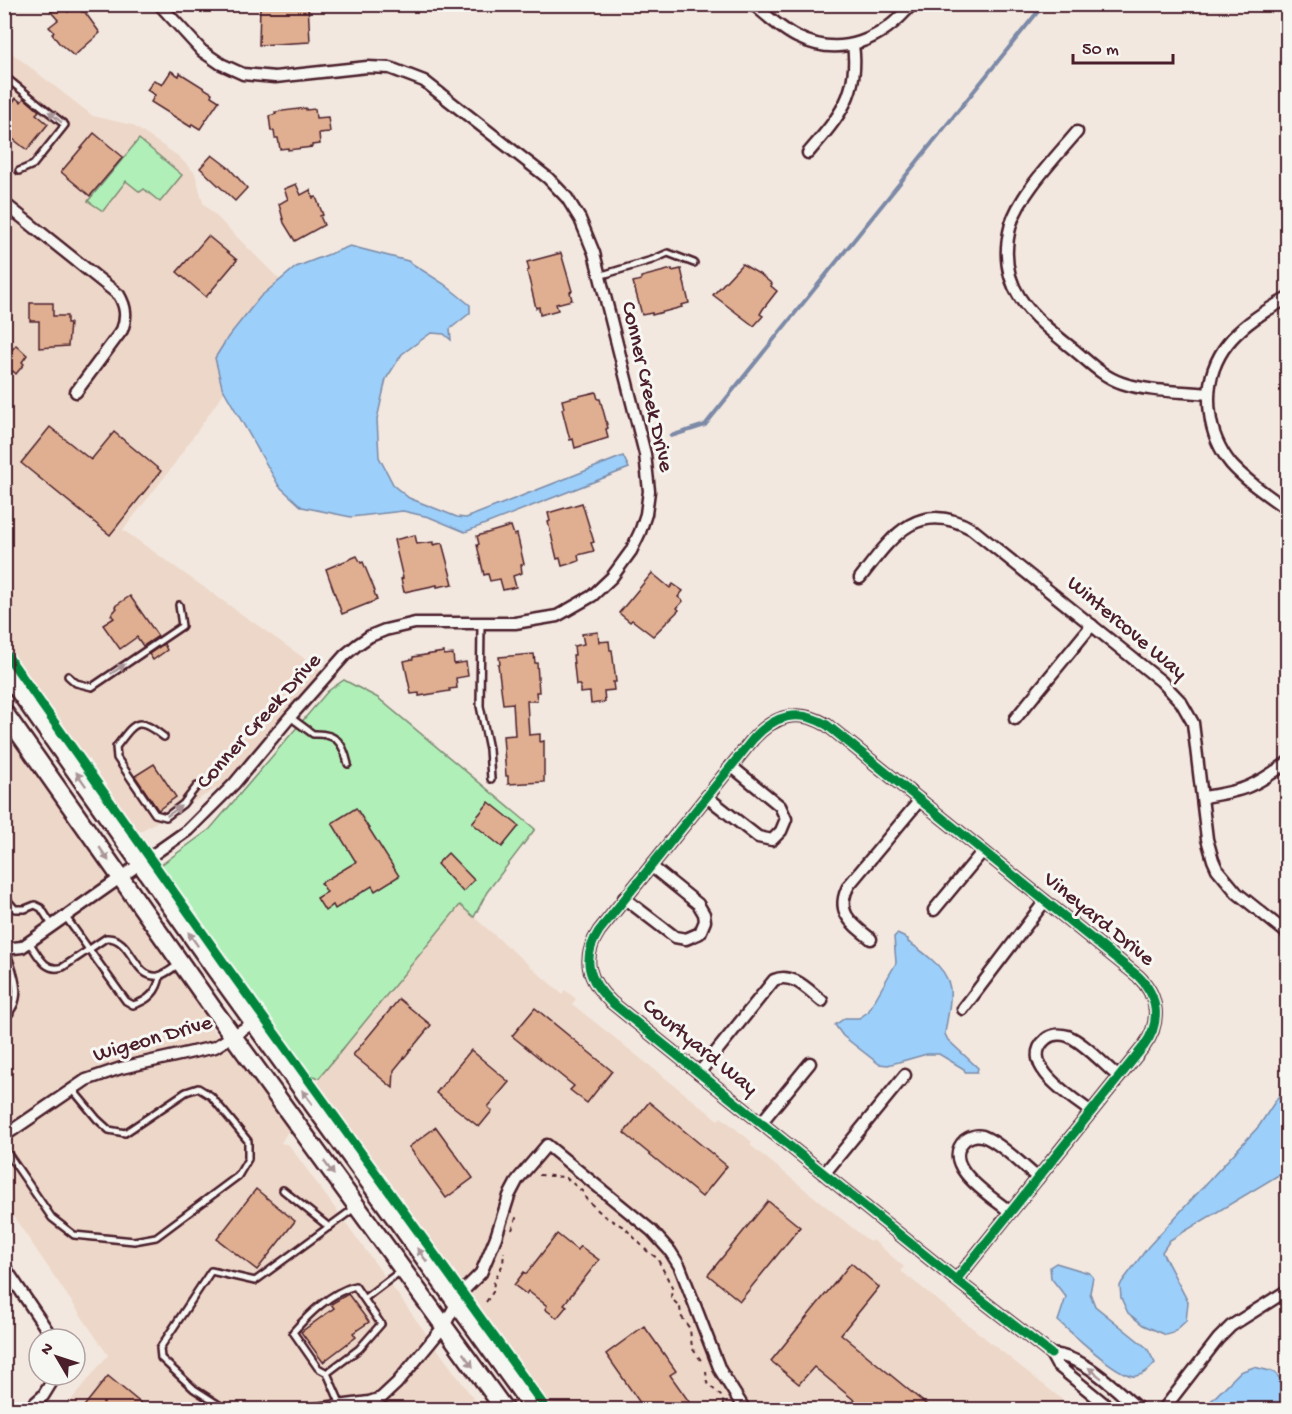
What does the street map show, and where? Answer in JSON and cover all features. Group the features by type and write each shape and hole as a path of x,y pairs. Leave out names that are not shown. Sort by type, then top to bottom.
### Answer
{"main road":[{"path":"4,670 130,870 181,963 233,1036 403,1269 451,1313 534,1410"},
{"path":"4,712 253,1023 451,1313 505,1410"}],"street":[{"name":"Conner Creek Drive","path":"5,949 22,947 188,830 234,783 345,655 370,636 415,623 515,623 547,618 557,616 582,602 612,577 631,551 646,514 650,491 645,454 594,254 580,219 567,198 548,178 424,81 390,69 368,67 275,77 243,74 221,64 202,51 159,4"},
{"path":"753,4 798,38 823,45 853,45 889,28 912,4"},
{"path":"808,153 834,123 846,103 855,75 853,45"},
{"path":"1077,132 1026,195 1011,223 1007,258 1016,292 1025,308 1040,323 1094,366 1119,382 1145,388 1208,394"},
{"path":"4,203 119,295 124,305 126,320 122,330 76,392"},
{"path":"1287,298 1255,317 1228,342 1216,361 1208,394 1213,433 1224,453 1244,477 1287,510"},
{"name":"Wintercove Way","path":"860,578 891,538 908,525 926,518 950,519 972,529 1161,681 1188,711 1194,728 1209,848 1217,869 1237,892 1287,934"},
{"path":"1015,719 1092,625"},
{"name":"Courtyard Way","path":"788,716 775,720 763,728 599,931 591,946 589,960 593,981 610,1002 1051,1354 1057,1365 1112,1410"},
{"name":"Vineyard Drive","path":"788,716 808,717 827,725 1138,976 1146,984 1153,997 1156,1011 1153,1032 1144,1046 956,1280"},
{"path":"1203,797 1250,787 1287,762"},
{"path":"707,797 758,837 772,840 781,831 786,819 780,806 731,766"},
{"path":"871,939 847,918 844,908 845,893 849,885 920,800"},
{"path":"934,910 983,851"},
{"path":"624,898 675,938 686,939 700,933 705,921 701,907 651,866"},
{"path":"963,1009 1045,901"},
{"path":"699,1073 774,980 782,977 792,978 822,1001"},
{"name":"Wigeon Drive","path":"4,1136 72,1089 102,1073 215,1047 253,1023"},
{"path":"1091,1112 1047,1077 1038,1054 1043,1042 1057,1035 1070,1037 1119,1077"},
{"name":"Courtyard Way","path":"761,1123 810,1063"},
{"path":"824,1174 905,1075"},
{"path":"1010,1212 968,1177 960,1167 958,1151 963,1142 971,1136 985,1137 1038,1178"},
{"path":"308,1410 369,1402 389,1391 451,1313 463,1291 475,1281 486,1264 513,1188 547,1145 652,1231 670,1251 680,1267 720,1370 746,1410"},
{"path":"4,1266 45,1327"},
{"path":"1163,1410 1218,1339 1231,1326 1287,1290"},
{"name":"Courtyard Way","path":"1051,1354 1067,1356 1082,1362 1140,1410"},
{"path":"27,1410 43,1396 49,1387"}],"lane":[{"path":"4,76 65,125 33,165 19,171"},
{"path":"599,276 668,253 694,263"},
{"path":"68,676 76,683 92,687 182,626 179,605"},
{"path":"481,624 480,706 489,749 491,779"},
{"path":"290,717 313,734 325,734 342,744 348,764"},
{"path":"164,738 147,724 138,724 131,728 116,747 117,758 155,814 166,817 183,804 196,786 206,786"},
{"path":"4,896 15,909 26,909 35,905 41,908 52,926"},
{"path":"65,916 126,1001 133,1005 140,1003 155,992 160,976"},
{"path":"29,942 47,967 55,970 106,938 114,938 122,942 143,971 151,976 160,976 181,963"},
{"path":"4,1005 7,1015 14,1009 18,992 5,949"},
{"path":"4,1148 52,1218 74,1235 134,1241 156,1237 238,1176 248,1159 248,1141 211,1096 198,1088 186,1092 125,1133 109,1130 72,1089"},
{"path":"283,1190 329,1227"},
{"path":"227,1410 194,1389 161,1358 160,1348 211,1271 255,1281 357,1206"},
{"path":"365,1298 403,1269"},
{"path":"327,1373 359,1349 381,1324 355,1286 340,1290 293,1332 318,1368 327,1373 342,1407"}],"path":[{"path":"537,1177 539,1174 565,1177 584,1192 586,1199 604,1216 625,1228 657,1258 672,1287 671,1298 680,1307 681,1316 690,1329 692,1348 704,1364 707,1383 721,1396 726,1410"},
{"path":"510,1234 517,1211"},
{"path":"486,1302 493,1292 494,1281 503,1264 506,1244"}],"shaded area":[{"path":"4,47 93,116 132,125 178,156 195,173 203,203 293,293 170,470 123,530 322,671 227,783 133,835 5,651"},
{"path":"4,729 204,1012 208,1024 242,1065 289,1129 281,1143 289,1145 481,1409 64,1409 82,1387 87,1387 87,1381 108,1355 5,1204"},
{"path":"460,905 562,994 565,990 576,999 572,1004 718,1120 721,1117 752,1142 750,1145 870,1242 873,1240 904,1267 901,1271 1074,1409 548,1409 318,1085 319,1078"}],"green space":[{"path":"139,139 182,175 160,202 144,189 140,192 126,181 103,211 88,201"},
{"path":"344,680 378,698 535,829 487,892 474,917 460,905 319,1078 309,1074 161,865 210,829 328,691"}],"water":[{"path":"350,246 408,261 444,284 470,305 470,313 450,329 451,340 444,334 431,333 402,354 386,379 377,419 379,457 394,486 409,498 457,517 466,518 623,456 629,468 465,532 429,517 403,511 351,517 302,507 279,486 222,387 215,358 228,337 260,297 296,267"},
{"path":"897,934 908,939 908,942 931,959 946,976 950,1003 945,1034 948,1040 978,1068 977,1072 965,1072 964,1069 939,1054 927,1054 888,1065 879,1064 843,1036 835,1025 845,1018 859,1018 868,1012 896,963 894,937"},
{"path":"1287,1087 1287,1170 1170,1240 1162,1252 1188,1302 1186,1321 1173,1333 1166,1335 1143,1325 1128,1313 1121,1298 1122,1282 1148,1247 1259,1126"},
{"path":"1056,1263 1089,1273 1093,1277 1090,1293 1095,1306 1147,1348 1155,1363 1149,1369 1136,1376 1119,1370 1096,1354 1058,1321 1066,1297 1051,1278 1050,1267"},
{"path":"1254,1367 1274,1372 1287,1386 1287,1409 1203,1409 1240,1372"}],"building":[{"path":"62,4 68,12 76,5 82,12 84,11 100,33 74,56 59,43 49,27 58,20 51,12"},
{"path":"260,4 308,4 310,42 259,45"},
{"path":"171,71 179,76 180,73 212,93 211,96 219,101 200,129 192,124 191,127 151,102 155,95 147,90 154,80 162,85"},
{"path":"16,98 21,102 24,98 39,111 36,114 48,124 27,150 4,132 4,113"},
{"path":"306,108 306,110 315,109 316,118 328,117 330,132 319,133 320,144 312,145 312,147 280,149 278,138 275,138 274,131 271,131 269,116 276,114 275,112"},
{"path":"94,133 123,157 90,196 61,172"},
{"path":"212,155 229,168 247,188 235,201 200,168"},
{"path":"296,184 301,195 310,190 313,198 316,197 324,225 295,241 284,223 279,204 288,199 284,189"},
{"path":"208,236 237,260 206,297 177,272"},
{"path":"561,253 572,291 570,292 572,300 556,304 558,310 540,315 539,307 536,308 527,262"},
{"path":"742,264 761,275 777,291 760,314 763,316 754,326 713,295"},
{"path":"672,269 672,271 681,269 689,303 652,315 652,313 642,315 633,282 641,280 641,277"},
{"path":"30,303 53,303 53,316 67,316 67,323 70,323 68,346 39,348 39,321 30,321"},
{"path":"16,345 27,355 22,362 24,364 16,374 13,371 4,381 4,346 11,351"},
{"path":"596,392 608,428 606,429 608,438 575,448 573,439 570,440 562,400"},
{"path":"50,427 91,460 114,432 161,471 110,535 21,463"},
{"path":"582,503 594,542 591,543 594,551 578,555 579,561 562,566 560,558 557,559 548,513"},
{"path":"511,526 514,535 517,534 524,564 521,565 522,573 513,576 516,587 503,590 500,579 490,581 488,574 484,575 477,536"},
{"path":"415,535 417,544 442,543 453,584 404,592 394,540"},
{"path":"357,556 361,563 363,562 377,600 342,614 326,569"},
{"path":"652,573 670,588 673,584 683,591 678,597 683,601 677,608 679,610 653,636 619,613"},
{"path":"130,596 158,636 143,646 137,637 120,649 103,625 114,618 111,615 117,608 115,606"},
{"path":"598,632 599,642 609,641 616,682 613,682 614,690 604,691 605,702 591,704 590,692 580,693 580,685 576,685 573,655 575,655 574,646 584,644 582,634"},
{"path":"164,644 167,650 153,660 149,654"},
{"path":"444,652 444,655 453,654 454,664 466,662 468,676 456,678 457,688 449,689 450,691 419,696 419,693 411,694 404,661 413,659 413,657"},
{"path":"534,654 535,663 537,663 539,692 536,692 537,701 527,701 529,735 540,734 540,742 544,741 544,782 508,784 503,736 515,735 513,703 503,704 499,657"},
{"path":"154,764 176,797 158,810 135,776"},
{"path":"489,802 519,826 502,847 472,823"},
{"path":"356,808 399,876 375,891 372,886 335,909 333,905 325,911 317,898 327,892 321,883 356,862 332,823"},
{"path":"448,853 474,880 463,892 437,864"},
{"path":"399,999 431,1025 394,1070 393,1088 353,1055"},
{"path":"535,1008 612,1071 587,1103 570,1090 574,1086 512,1036"},
{"path":"471,1050 509,1082 488,1107 492,1111 479,1127 436,1093"},
{"path":"649,1102 727,1166 702,1197 624,1133"},
{"path":"436,1127 473,1178 446,1198 409,1147"},
{"path":"256,1189 295,1221 257,1270 217,1239"},
{"path":"768,1201 800,1227 740,1301 708,1275"},
{"path":"557,1234 577,1250 580,1246 599,1260 564,1304 567,1306 557,1318 545,1309 547,1306 528,1291 526,1294 514,1285 524,1272 526,1274"},
{"path":"851,1263 879,1287 841,1334 933,1410 866,1410 814,1367 799,1384 771,1361"},
{"path":"348,1294 369,1322 353,1333 356,1337 323,1362 301,1332 334,1308 331,1304"},
{"path":"644,1326 676,1371 670,1375 695,1410 645,1410 606,1354"},
{"path":"108,1376 149,1410 81,1410"}],"waterway":[{"path":"671,436 705,425 1044,4"}],"cycle path":[{"path":"4,651 224,963 547,1410"},
{"path":"956,1280 1144,1046 1153,1028 1154,1001 1138,976 827,725 806,717 787,717 770,724 753,739 599,931 590,951 592,977 611,1002 956,1280 1051,1354"}]}
